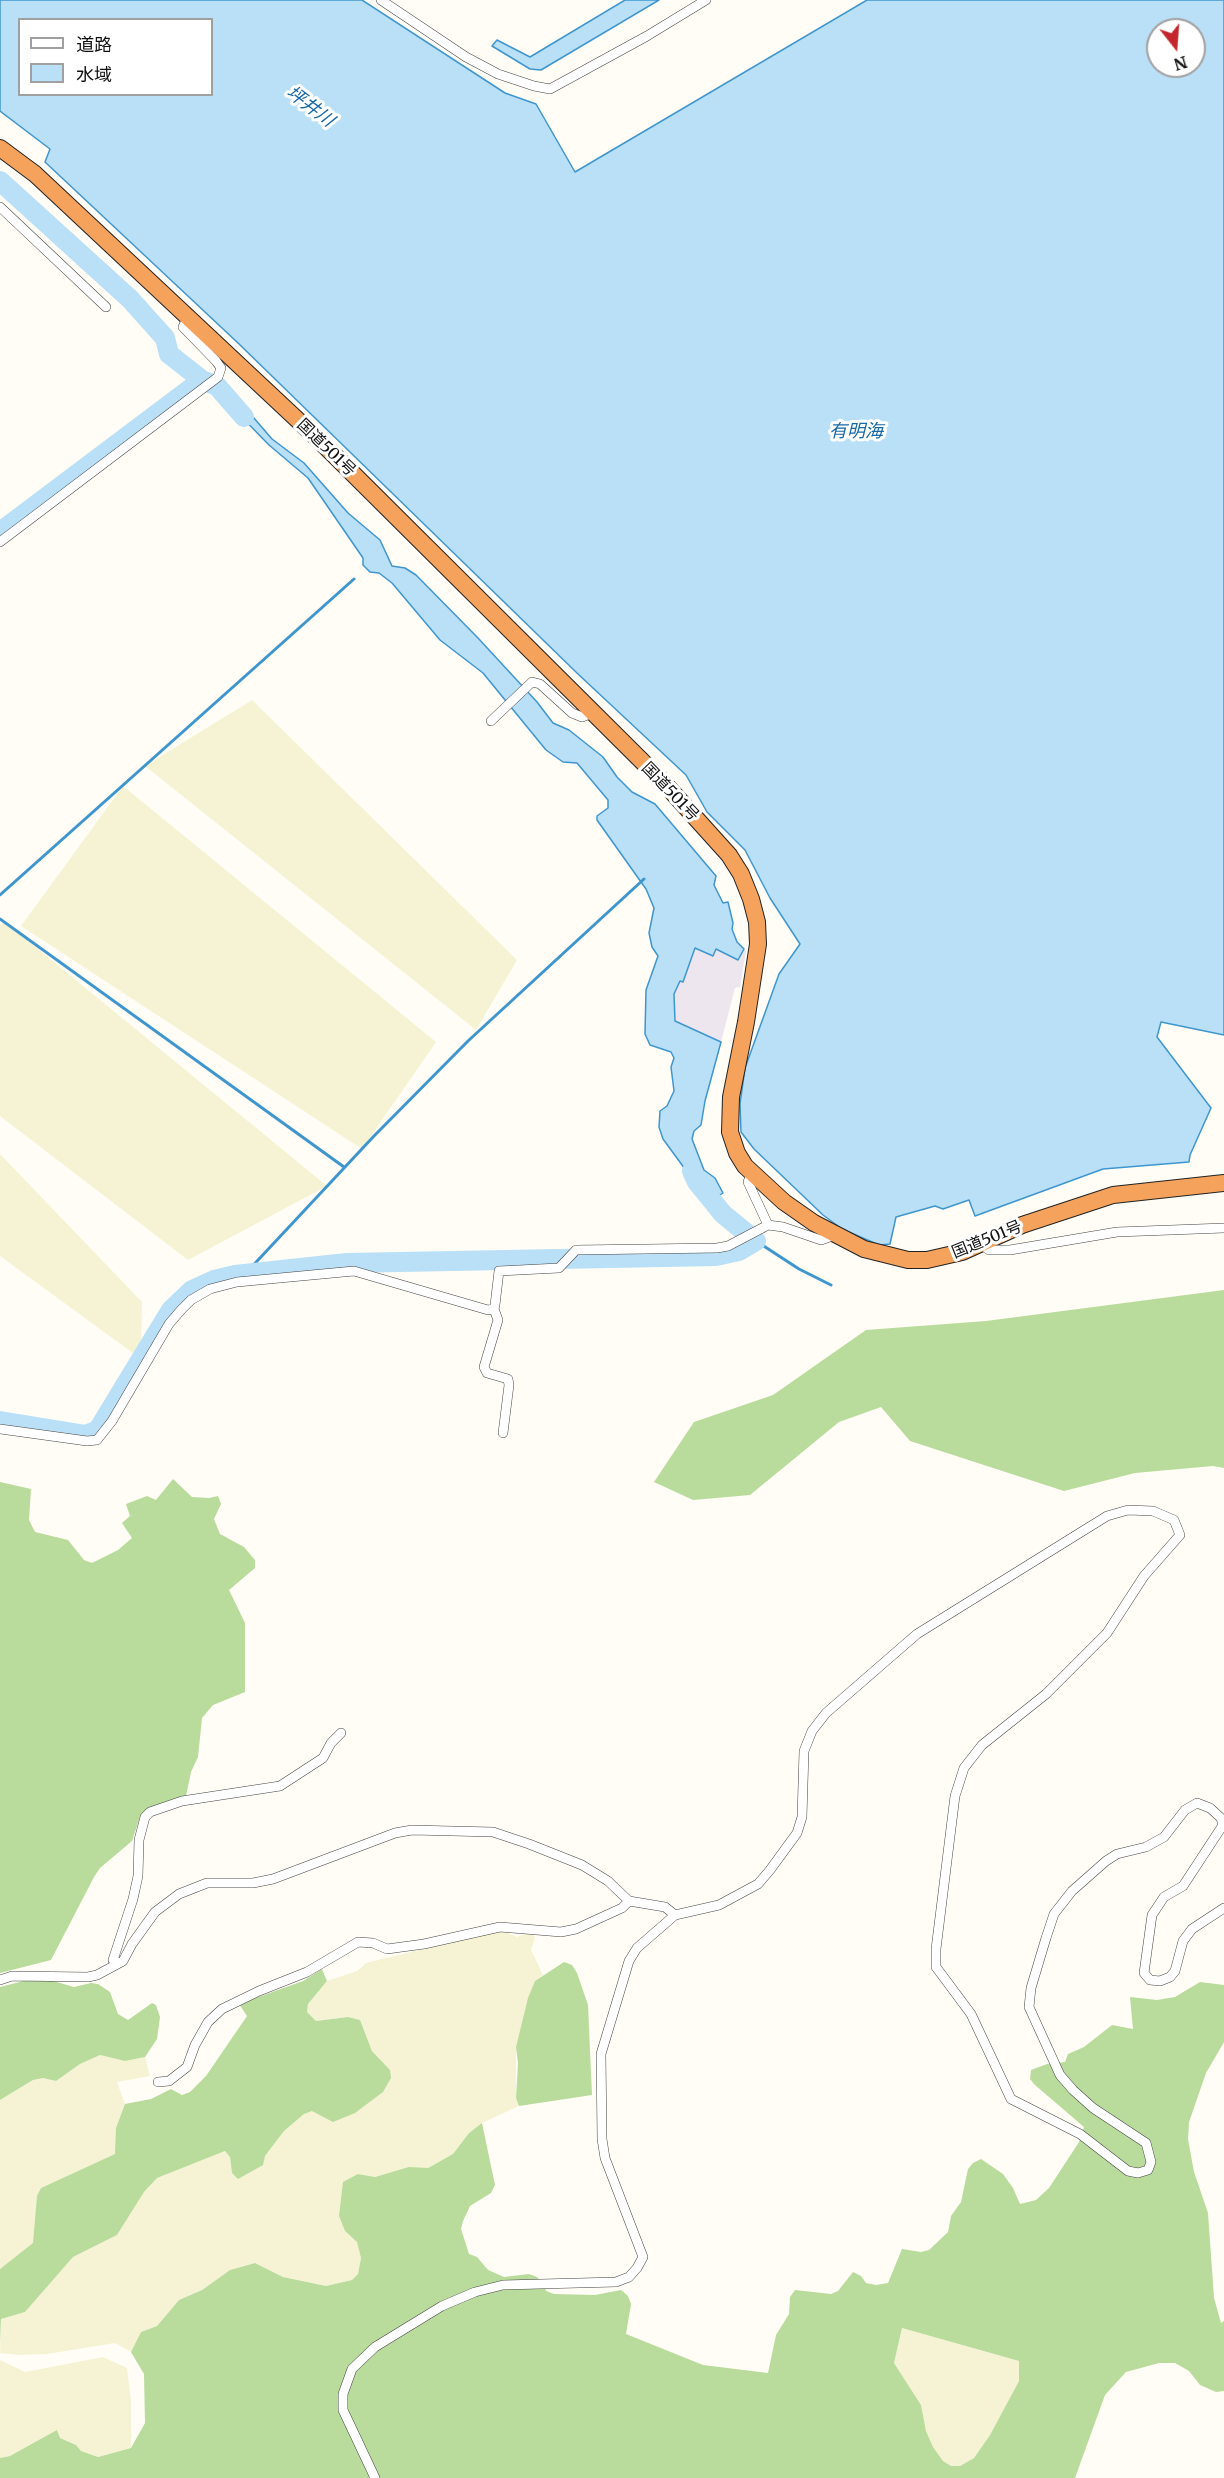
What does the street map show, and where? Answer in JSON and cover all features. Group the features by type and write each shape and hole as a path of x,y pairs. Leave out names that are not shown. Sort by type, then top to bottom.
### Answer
{"highway":[{"name":"国道501号","path":"0,148 35,174 319,440 665,784 711,834 741,874 757,922 757,963 731,1096 730,1132 737,1153 751,1174 784,1202 835,1235 864,1249 908,1260 943,1257 982,1245 1022,1225 1113,1195 1224,1183"}],"street":[{"path":"381,0 466,57 498,74 550,89 647,36 706,0"},
{"path":"0,207 106,307"},
{"path":"0,542 218,377 221,368 183,327 188,316"},
{"path":"491,721 532,682 540,684 572,713 582,717 592,713"},
{"path":"751,1174 747,1182 763,1227"},
{"path":"503,1433 508,1379 486,1373 484,1367 498,1320 494,1309 499,1271 559,1268 576,1250 717,1248 728,1246 763,1227 783,1227 821,1240 835,1235"},
{"path":"982,1245 990,1250 1010,1250 1117,1232 1224,1228"},
{"path":"0,1429 74,1440 97,1440 112,1420 169,1324 180,1310 191,1300 210,1289 237,1282 354,1271 488,1310 494,1309"},
{"path":"375,2478 343,2410 343,2394 352,2369 375,2347 442,2306 475,2292 503,2285 616,2282 629,2277 643,2257 605,2158 602,2139 601,2054 629,1961 637,1948 675,1915 719,1905 758,1884 797,1833 802,1817 804,1751 812,1731 826,1713 870,1677 901,1646 1083,1530 1107,1516 1128,1510 1153,1511 1174,1520 1180,1535 1144,1576 1107,1633 1046,1694 982,1745 964,1768 956,1796 936,1949 936,1967 971,2014 1011,2099 1080,2134 1128,2170 1138,2173 1148,2170 1151,2162 1146,2143 1094,2108 1060,2075 1029,2007 1031,1988 1046,1938 1054,1914 1072,1891 1117,1854 1146,1847 1164,1837 1185,1810 1197,1803 1210,1808 1221,1818 1223,1825 1183,1886 1164,1897 1152,1915 1144,1973 1150,1980 1160,1981 1170,1977 1175,1971 1183,1941 1192,1929 1224,1908"},
{"path":"117,1962 113,1959 133,1899 145,1817 150,1812 182,1801 280,1786 323,1758 331,1743 341,1733"},
{"path":"0,1980 12,1976 88,1977 97,1975 117,1962 123,1961 155,1912 179,1894 207,1883 253,1883 273,1879 394,1833 412,1830 493,1832 582,1865 608,1881 629,1901 665,1907 675,1915"},
{"path":"158,2082 169,2081 187,2067 195,2045 208,2022 222,2009 307,1972 358,1942 373,1943 387,1949 424,1944 500,1927 561,1932 576,1929 622,1908 629,1901"}],"shaded area":[{"path":"252,700 517,960 476,1030 145,766"},
{"path":"123,786 436,1042 362,1149 21,926"},
{"path":"5,922 327,1186 188,1260 0,1116 0,925"},
{"path":"695,948 716,949 738,959 744,949 746,951 740,987 735,988 721,1042 675,1021 674,994 680,981 683,981"},
{"path":"0,1154 142,1302 141,1359 0,1256"},
{"path":"501,1930 517,1937 531,1931 535,1938 531,1950 543,1975 535,1981 516,2047 516,2098 519,2106 482,2123 469,2133 453,2154 428,2168 409,2168 375,2177 358,2174 345,2231 357,2242 361,2258 358,2274 352,2280 326,2286 283,2277 255,2263 230,2270 202,2290 179,2300 157,2326 141,2332 131,2352 115,2343 47,2354 0,2353 1,2319 25,2312 73,2257 117,2235 144,2192 157,2178 225,2151 230,2156 232,2173 265,2156 284,2131 304,2114 390,2070 372,2051 360,2020 348,2017 316,2021 307,2012 308,2004 327,1981 357,1971 366,1963"},
{"path":"100,2055 125,2061 145,2057 150,2076 117,2082 125,2104 116,2128 116,2154 41,2188 37,2196 34,2243 0,2269 0,2100 33,2080 43,2078 56,2081 80,2064"},
{"path":"902,2328 1019,2361 1019,2381 990,2435 974,2458 960,2466 951,2466 943,2461 933,2447 926,2431 921,2405 894,2363"},
{"path":"103,2357 127,2368 131,2400 131,2448 98,2457 81,2451 76,2445 60,2438 57,2431 10,2456 0,2458 0,2360 25,2372"}],"green space":[{"path":"1224,1290 1224,1468 1213,1466 1135,1473 1064,1491 910,1441 881,1407 839,1422 750,1495 693,1500 654,1482 694,1422 773,1395 866,1330 986,1321"},
{"path":"173,1479 192,1497 218,1496 221,1504 214,1519 220,1534 244,1547 255,1560 255,1568 229,1590 245,1623 245,1692 213,1705 202,1718 198,1757 191,1772 186,1796 153,1808 140,1817 132,1841 100,1868 94,1877 51,1960 0,1973 0,1482 31,1489 29,1520 35,1532 68,1540 84,1560 92,1563 118,1550 132,1538 122,1523 130,1516 126,1504 147,1496 156,1500"},
{"path":"564,1962 572,1965 577,1973 588,2005 592,2095 519,2106 516,2098 518,2063 516,2047 528,1998 535,1981"},
{"path":"322,1969 327,1981 308,2004 307,2012 316,2021 348,2017 360,2020 372,2051 390,2070 391,2078 383,2092 355,2113 333,2122 312,2111 304,2114 284,2131 265,2156 263,2165 238,2179 232,2173 230,2157 225,2151 157,2178 144,2192 117,2235 73,2257 25,2312 1,2319 0,2343 0,2269 33,2243 37,2196 41,2188 115,2154 116,2128 125,2104 151,2099 171,2089 182,2095 190,2092 206,2076 247,2016 239,2004 303,1981"},
{"path":"39,1977 74,1987 91,1983 98,1984 110,1992 118,2014 128,2020 152,2003 156,2005 160,2017 157,2039 145,2057 125,2061 100,2055 80,2064 56,2081 43,2078 33,2080 0,2100 0,1987"},
{"path":"1200,1982 1224,1985 1224,2042 1206,2073 1189,2122 1188,2139 1194,2172 1208,2213 1214,2298 1221,2323 1224,2321 1224,2391 1216,2392 1200,2385 1189,2371 1175,2363 1159,2363 1126,2372 1105,2395 1075,2478 0,2478 0,2458 10,2456 57,2430 60,2438 76,2445 81,2451 98,2457 131,2448 145,2423 144,2374 131,2352 141,2332 157,2326 179,2300 202,2290 230,2270 255,2263 283,2277 326,2286 352,2280 358,2274 361,2258 357,2242 345,2231 339,2216 343,2182 358,2174 375,2177 409,2167 428,2168 453,2154 469,2133 482,2123 495,2185 491,2193 470,2206 463,2221 461,2229 469,2254 477,2257 488,2270 504,2277 529,2274 537,2277 543,2283 546,2291 554,2294 595,2295 621,2290 628,2296 631,2304 626,2334 703,2365 768,2373 776,2335 789,2314 790,2297 795,2290 831,2294 838,2291 853,2272 861,2276 866,2283 876,2285 888,2283 902,2249 921,2252 929,2250 948,2232 951,2216 961,2202 968,2169 973,2163 981,2159 1003,2174 1020,2204 1036,2200 1049,2188 1079,2142 1084,2127 1035,2085 1030,2079 1031,2070 1047,2064 1065,2062 1068,2054 1084,2047 1112,2025 1133,2029 1130,1997 1157,2000 1175,1997","holes":["902,2328 1019,2361 1019,2381 990,2435 974,2458 960,2466 951,2466 943,2461 926,2431 921,2405 894,2363"]}],"water":[{"name":"有明海","path":"0,0 362,0 505,93 536,104 575,172 867,0 1224,0 1224,1035 1161,1022 1157,1037 1211,1108 1189,1162 1103,1169 975,1216 969,1200 943,1209 935,1206 896,1217 890,1244 879,1245 842,1229 823,1215 754,1149 741,1132 740,1104 745,1068 779,974 800,944 770,898 745,850 707,812 686,775 578,674 238,343 45,162 50,149 0,111"},
{"path":"625,0 659,0 541,70 530,69 492,46 497,40 530,57"},
{"path":"228,397 247,410 272,439 304,463 348,513 380,540 392,566 405,568 416,575 478,638 537,702 553,723 569,730 603,757 617,777 632,792 655,804 716,876 714,885 723,903 728,902 733,923 732,929 737,942 744,949 738,960 716,949 713,956 695,948 683,982 680,981 674,994 675,1021 721,1042 701,1125 694,1131 692,1139 704,1170 715,1178 723,1193 720,1195 710,1191 704,1195 663,1139 659,1127 660,1111 667,1106 674,1091 671,1067 674,1058 671,1052 650,1045 645,1034 646,990 658,956 652,947 649,933 654,908 646,889 597,820 597,816 608,808 608,800 577,763 563,762 546,750 483,673 440,640 392,583 379,573 370,572 363,565 363,558 308,478 269,445 225,400"}],"waterway":[{"path":"0,181 130,299 165,338 169,354 202,380 217,386 244,417"},
{"path":"0,532 202,380"},
{"path":"0,895 354,579"},
{"path":"245,1274 374,1136 468,1041 644,879"},
{"path":"0,919 344,1167"},
{"path":"0,1421 86,1435 98,1430 171,1310 192,1290 214,1280 235,1275 347,1263 716,1256 739,1251 756,1241 723,1214 697,1182 692,1171"},
{"path":"756,1241 799,1269 831,1285"}],"water label":[{"name":"坪井川","path":"310,107"}]}
